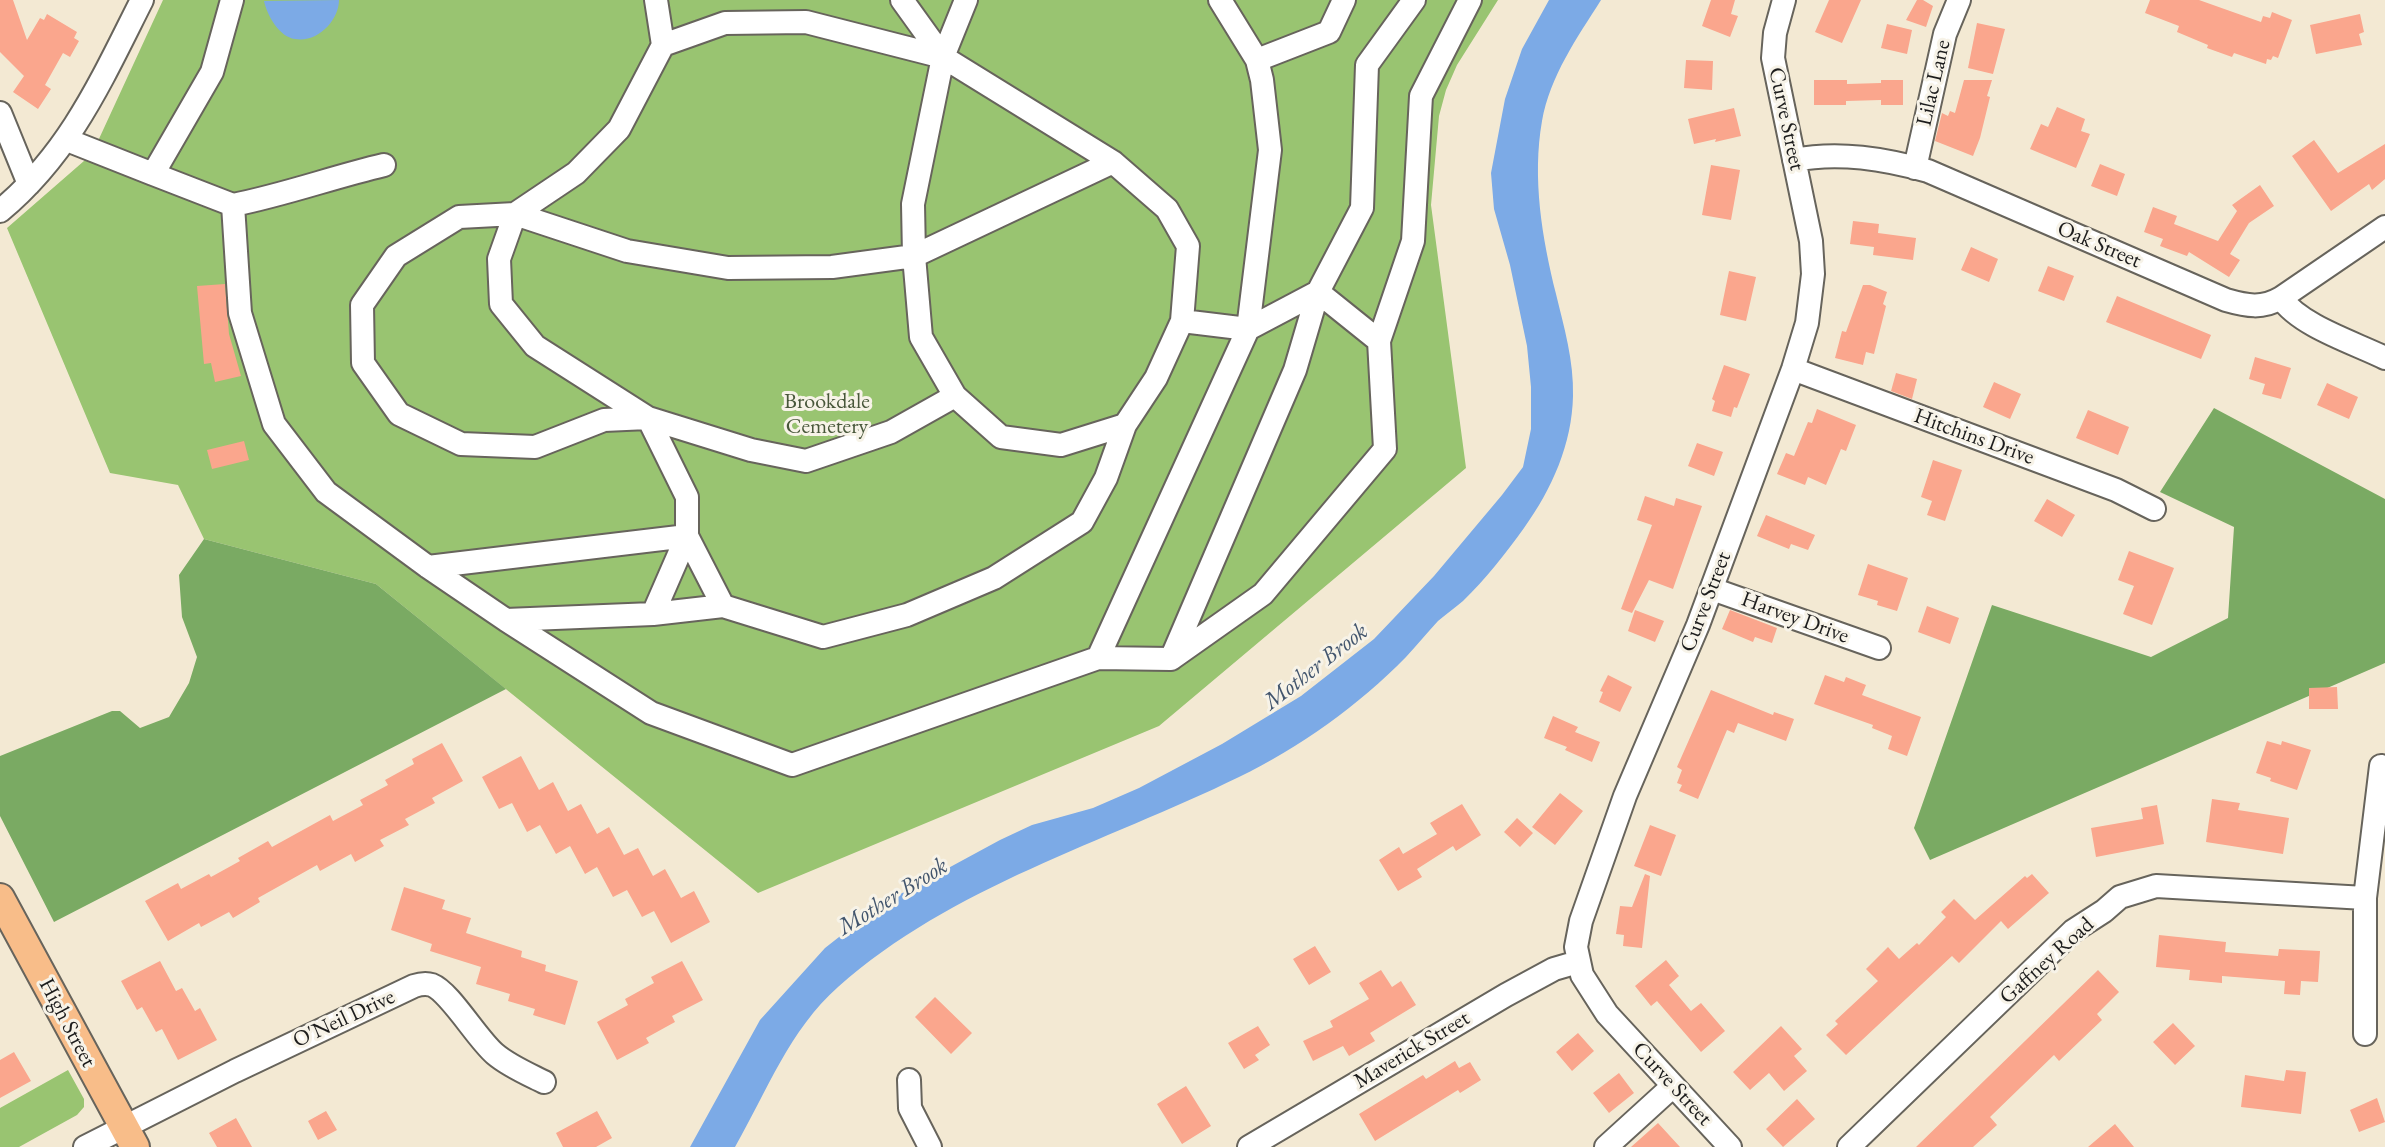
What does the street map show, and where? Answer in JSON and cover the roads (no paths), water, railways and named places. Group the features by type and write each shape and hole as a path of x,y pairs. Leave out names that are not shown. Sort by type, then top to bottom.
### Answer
{"main road":[{"name":"High Street","path":"0,898 129,1137"}],"street":[{"path":"0,211 29,184 67,140 103,78 142,0"},
{"path":"153,174 212,72 232,0"},
{"path":"656,0 663,45 619,129 576,173 515,214 499,259 501,304 535,346 648,418 751,450 806,461 891,432 955,396"},
{"path":"902,0 943,57"},
{"path":"966,0 943,57 913,204 914,256 921,337 955,396 1001,437 1061,445 1125,425"},
{"path":"1098,658 1248,329 1270,150 1262,80 1257,60 1220,0"},
{"path":"1257,60 1329,32 1344,0"},
{"path":"1170,659 1295,370 1318,292 1362,208 1367,65 1414,0"},
{"path":"233,205 240,313 274,424 326,492 428,567 506,620 651,712 792,765 1098,658 1170,659 1263,594 1385,449 1379,342 1413,241 1421,96 1470,0"},
{"name":"Curve Street","path":"1730,1147 1607,1014 1589,987 1578,962 1576,947 1581,921 1624,796 1686,655 1712,589 1793,369 1807,323 1812,274 1811,241 1773,58 1774,33 1784,0"},
{"name":"Lilac Lane","path":"1915,168 1945,34 1959,0"},
{"path":"506,620 653,614 723,606 823,637 908,615 994,578 1082,522 1106,478 1125,425 1156,378 1182,321 1188,246 1167,209 1113,162 943,57 806,22 725,23 663,45"},
{"path":"0,113 29,184"},
{"path":"67,140 233,205 274,197 327,179 384,165"},
{"name":"Oak Street","path":"1794,160 1834,156 1878,160 1915,168 1941,177 2226,300 2251,306 2262,306 2281,298 2385,227"},
{"path":"648,418 604,420 535,447 461,444 399,414 363,363 362,305 396,256 459,217 515,214 627,251 729,268 832,267 914,256 1113,162"},
{"path":"1182,321 1248,329 1318,292"},
{"path":"1318,292 1379,342"},
{"path":"2281,298 2286,306 2304,319 2385,358"},
{"name":"Hitchins Drive","path":"1793,369 2116,490 2154,509"},
{"path":"648,418 687,497 687,536 653,614"},
{"path":"428,567 687,536"},
{"path":"687,536 723,606"},
{"name":"Harvey Drive","path":"1712,589 1879,648"},
{"path":"2365,1034 2366,898 2381,766"},
{"name":"Gaffney Road","path":"1849,1147 2073,932 2120,897 2156,885 2366,898"},
{"name":"Maverick Street","path":"1249,1147 1506,994 1551,971 1578,962"},
{"name":"O'Neil Drive","path":"129,1137 414,986 424,983 434,986 443,993 483,1043 497,1056 544,1082"},
{"path":"909,1080 910,1108 930,1147"},
{"path":"1606,1147 1673,1086"},
{"path":"85,1147 129,1137"}],"water":[{"path":"339,0 335,15 326,28 319,34 303,39 289,37 279,30 271,19 264,1"},
{"path":"1549,0 1601,0 1574,43 1551,88 1539,143 1540,208 1546,251 1570,357 1573,383 1572,414 1564,449 1552,482 1510,547 1471,593 1438,621 1388,675 1306,739 1239,777 979,894 930,921 882,952 838,987 806,1022 780,1062 735,1147 690,1147 760,1020 825,948 893,898 1000,840 1032,825 1093,808 1139,788 1222,744 1301,696 1374,639 1434,576 1523,467 1531,429 1531,387 1527,346 1510,265 1494,209 1491,173 1505,99 1522,49"}],"park label":[{"name":"Brookdale Cemetery","path":"827,414"}],"water label":[{"name":"Mother Brook","path":"1316,667"},
{"name":"Mother Brook","path":"893,897"}]}
